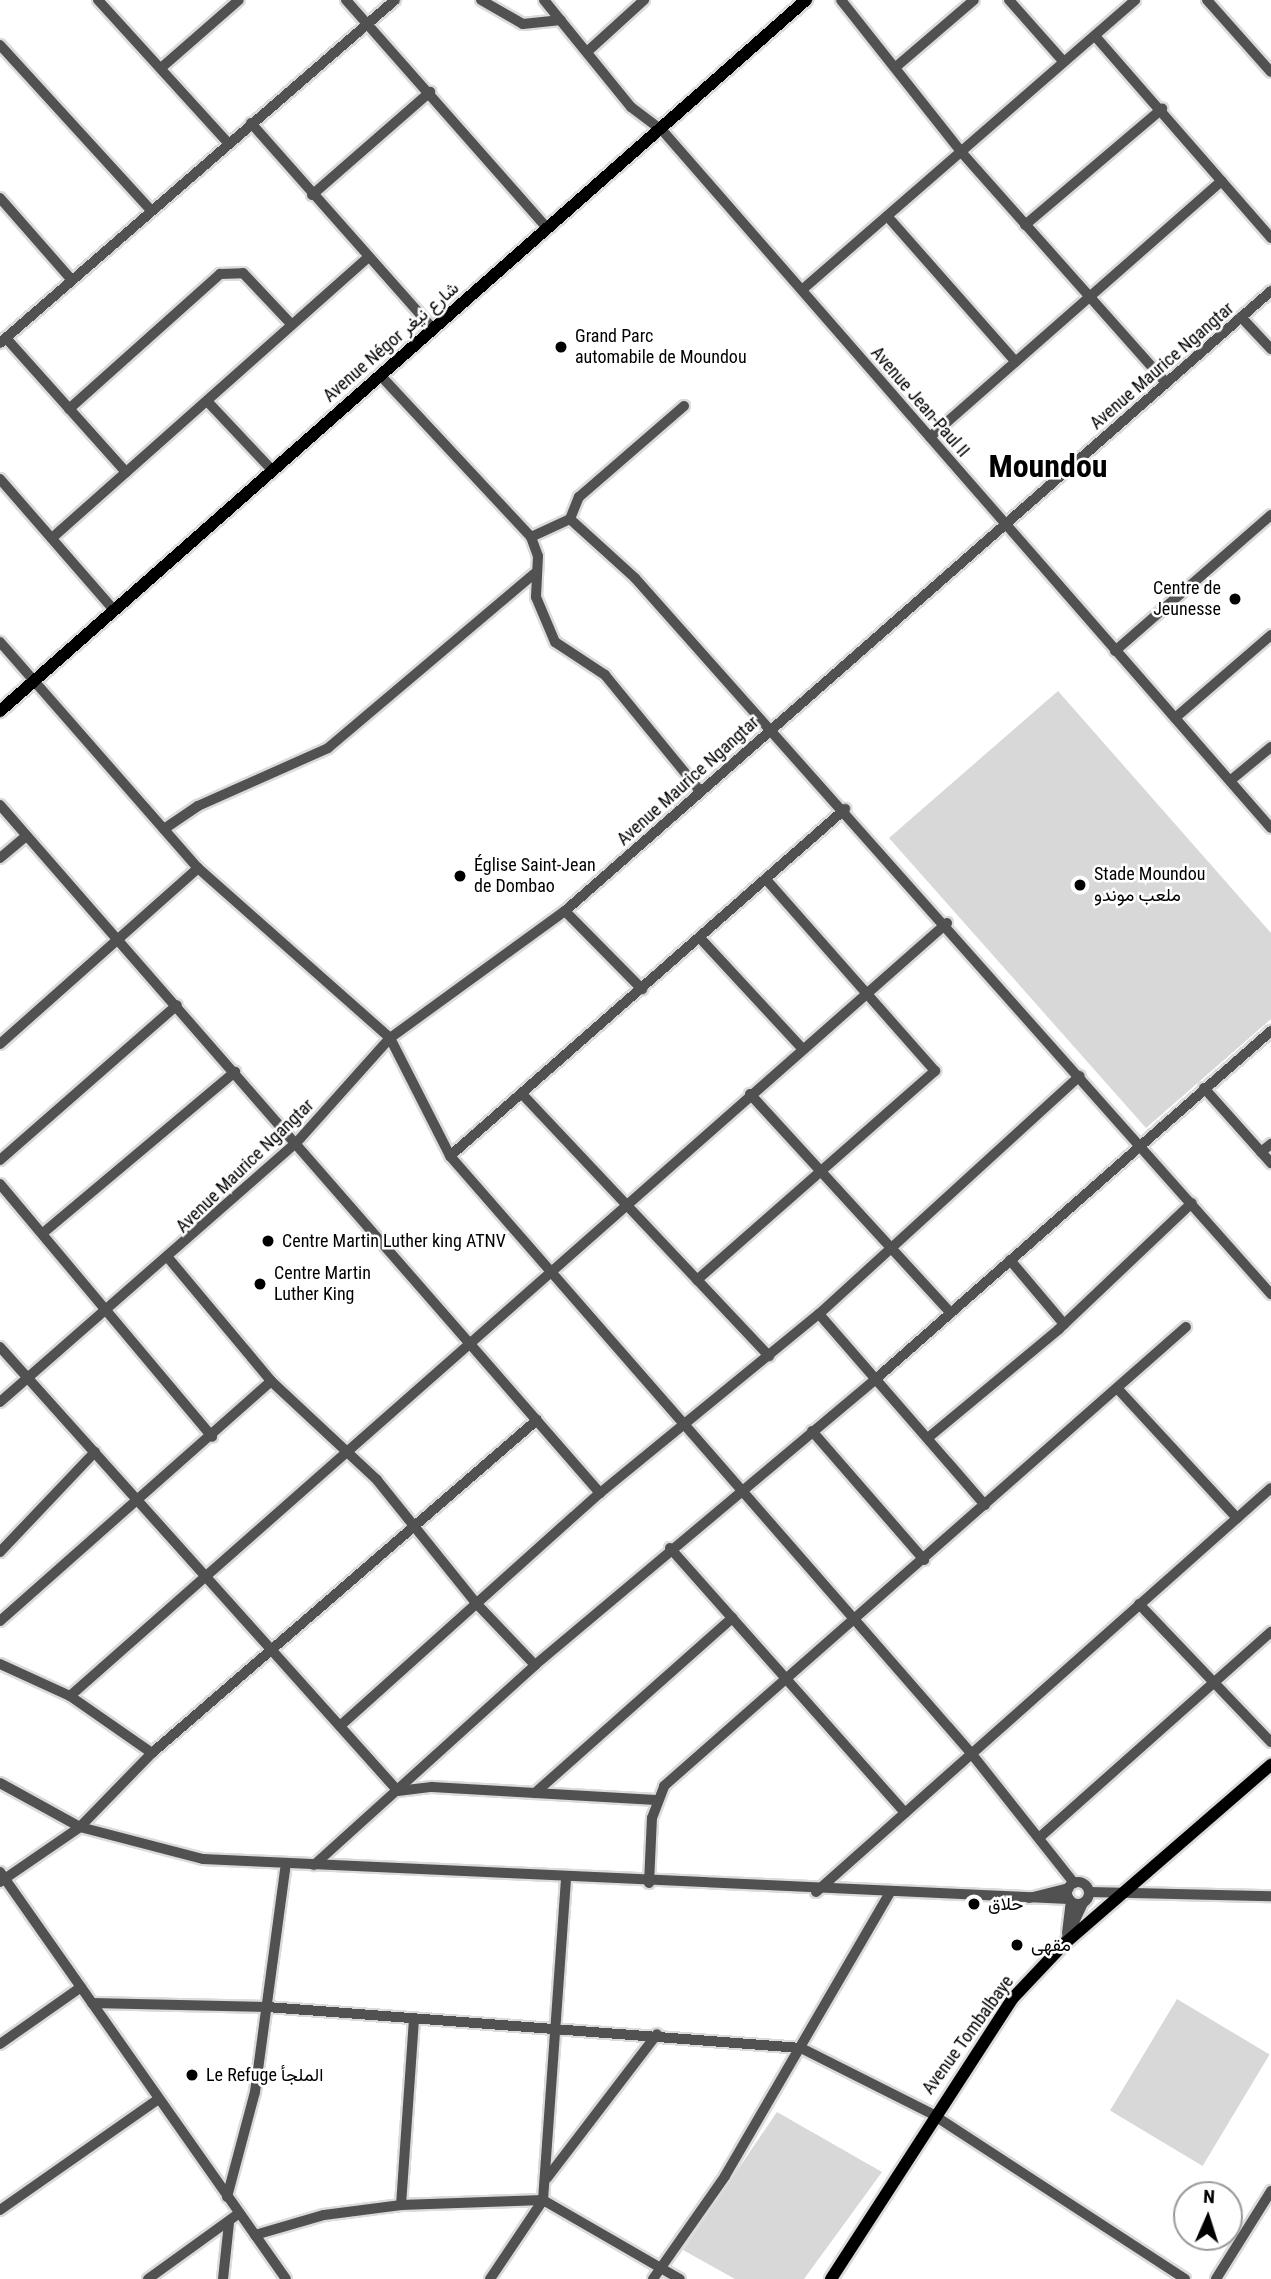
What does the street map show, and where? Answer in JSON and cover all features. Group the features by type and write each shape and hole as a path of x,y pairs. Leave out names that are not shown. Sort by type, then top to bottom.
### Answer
{"main road":[{"name":"Avenue Négor شارع نيغر","path":"0,711 546,227 662,130 806,0"},
{"name":"Avenue Tombalbaye","path":"831,2279 932,2114 1012,1999 1066,1939 1128,1892 1271,1765"}],"street":[{"path":"98,0 228,143"},
{"path":"161,68 239,0"},
{"path":"346,0 546,227"},
{"path":"126,472 3,340 150,209 395,0"},
{"path":"481,0 523,24 561,20"},
{"name":"Avenue Jean-Paul II","path":"544,0 631,107 662,130 1271,828"},
{"path":"588,51 644,0"},
{"path":"841,0 897,66 963,154 1166,383"},
{"path":"897,66 974,0"},
{"path":"1009,0 1063,61"},
{"path":"803,289 963,154 1063,61 1135,0"},
{"path":"1207,0 1271,72"},
{"path":"1095,36 1271,238"},
{"path":"0,45 150,209"},
{"path":"312,195 429,92"},
{"path":"1025,225 1161,109"},
{"path":"251,122 367,258 433,329"},
{"path":"930,437 1221,181"},
{"path":"2,204 72,279"},
{"path":"888,217 1016,362"},
{"path":"52,538 367,258"},
{"path":"69,409 220,274 243,274 291,324"},
{"name":"Avenue Maurice Ngangtar","path":"0,1402 170,1259 297,1142 390,1038 565,911 1271,291"},
{"path":"1241,317 1271,349"},
{"path":"380,375 531,537 538,556 534,573 541,615 555,642 605,675 700,791"},
{"path":"207,401 271,469"},
{"path":"531,537 570,519 579,497 684,406"},
{"path":"0,479 114,610"},
{"path":"1115,650 1271,515"},
{"path":"570,519 635,578 772,728 947,923 1271,1294"},
{"path":"164,829 198,806 328,748 534,573"},
{"path":"1175,718 1271,635"},
{"path":"0,642 198,868 390,1038 450,1156 971,1753 1040,1837 1071,1893 1083,1903"},
{"path":"1231,780 1271,747"},
{"path":"0,805 297,1142 600,1493"},
{"path":"450,1156 523,1095 845,809"},
{"path":"0,858 26,836"},
{"path":"0,1044 198,868"},
{"path":"697,1280 935,1071 766,879"},
{"path":"565,911 642,989"},
{"path":"70,1696 468,1339 551,1272 947,923"},
{"path":"700,938 802,1048"},
{"path":"0,1160 177,1005"},
{"path":"314,1865 535,1665 740,1488 878,1377 1271,1031"},
{"path":"43,1233 235,1072"},
{"path":"340,1726 475,1602 600,1493 819,1314 889,1245 1080,1076"},
{"path":"1204,1088 1271,1163"},
{"path":"750,1094 951,1313"},
{"path":"523,1095 769,1356"},
{"path":"1261,1152 1271,1144"},
{"path":"0,1184 43,1233 105,1315 212,1437"},
{"path":"929,1437 1064,1324 1192,1203"},
{"path":"170,1259 271,1381 345,1450 413,1525 475,1602 535,1665"},
{"path":"1010,1260 1064,1324"},
{"path":"819,1314 878,1377 985,1505"},
{"path":"649,1883 656,1800 1186,1327"},
{"path":"0,1348 208,1575 398,1791 535,1793 656,1800"},
{"path":"0,1621 212,1437 271,1381"},
{"path":"1117,1388 1237,1518"},
{"path":"286,2279 2,1877 80,1827 152,1753 537,1420"},
{"path":"812,1431 924,1560"},
{"path":"0,1552 95,1452"},
{"path":"816,1892 1271,1488"},
{"path":"670,1548 905,1813"},
{"path":"1139,1604 1216,1681 1271,1742"},
{"path":"535,1793 732,1618"},
{"path":"1040,1837 1271,1632"},
{"path":"0,1664 70,1696 152,1753"},
{"path":"0,1783 80,1827 171,1855 816,1892 1029,1898 1089,1892 1271,1896"},
{"path":"227,2197 255,2092 285,1863"},
{"path":"490,2279 543,2200 547,2178 566,1879"},
{"path":"653,2279 726,2176 890,1892"},
{"path":"1066,1939 1089,1892"},
{"path":"1066,1939 1071,1893"},
{"path":"0,2044 81,1987"},
{"path":"92,2004 267,2007 657,2034 802,2048 932,2114 1185,2279"},
{"path":"401,2205 414,2018"},
{"path":"547,2178 657,2034"},
{"path":"0,2210 157,2100"},
{"path":"1216,2279 1271,2191"},
{"path":"255,2235 324,2215 401,2205 543,2200 680,2279"},
{"path":"148,2279 238,2214"},
{"path":"223,2279 229,2223"}],"shaded area":[{"name":"Stade Moundou ملعب موندو","path":"1058,691 1271,933 1271,1019 1146,1128 889,838"},
{"path":"1177,1999 1270,2055 1203,2166 1110,2110"},
{"path":"777,2112 882,2172 804,2279 735,2279 683,2250"}],"place":[{"name":"Grand Parc automabile de Moundou","path":"561,347"},
{"name":"Centre de Jeunesse","path":"1235,599"},
{"name":"Église Saint-Jean de Dombao","path":"460,876"},
{"name":"Stade Moundou ملعب موندو","path":"1080,885"},
{"name":"Centre Martin Luther king ATNV","path":"268,1241"},
{"name":"Centre Martin Luther King","path":"260,1284"},
{"name":"حلاق","path":"974,1904"},
{"name":"مقهى","path":"1017,1945"},
{"name":"Le Refuge الملجأ","path":"192,2075"}],"district":[{"name":"Moundou","path":"1048,466"}]}
